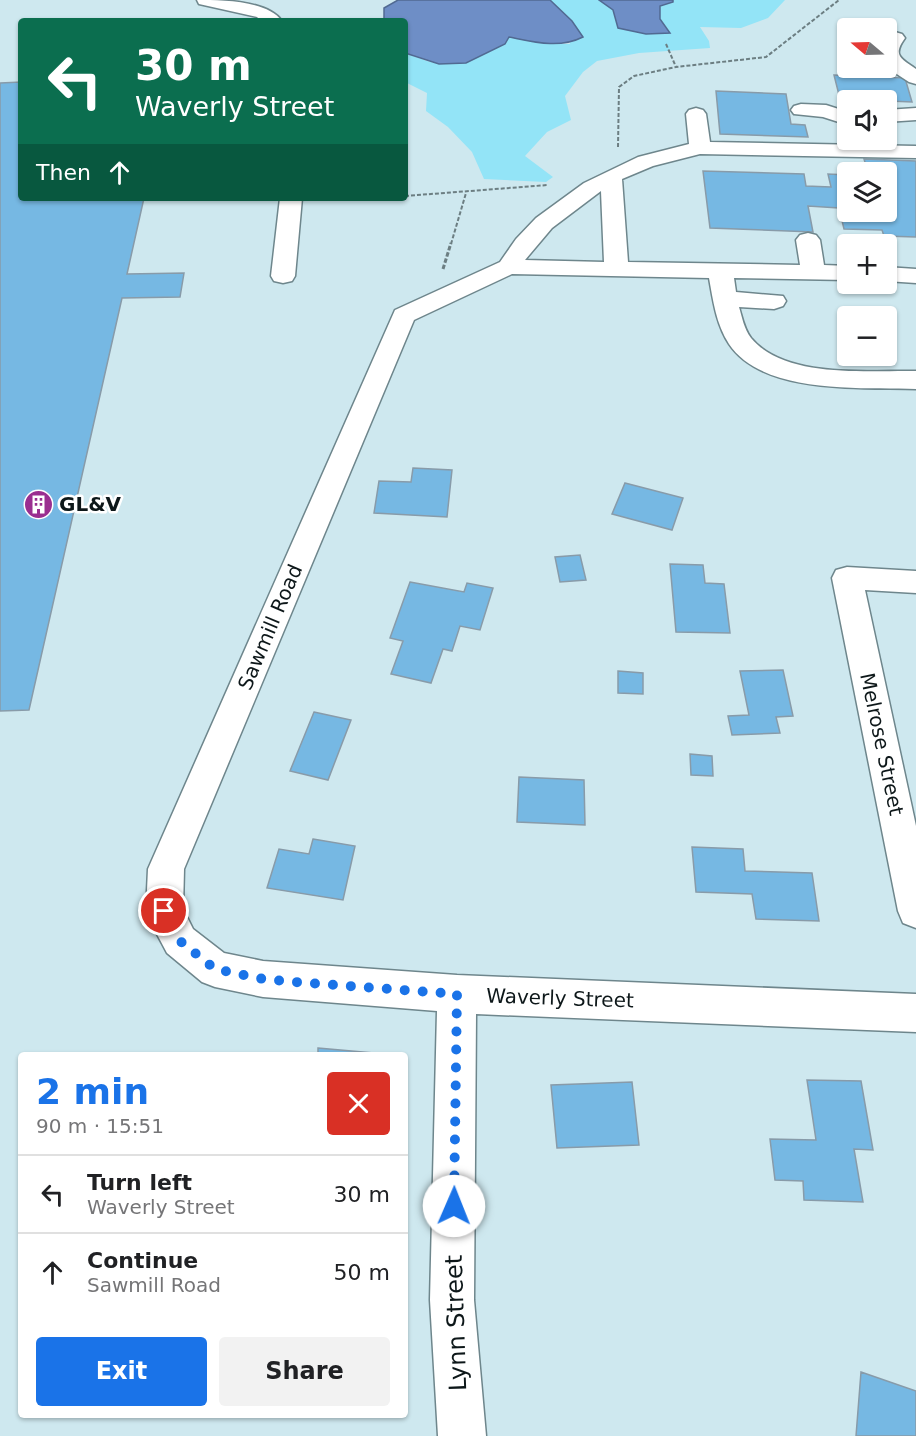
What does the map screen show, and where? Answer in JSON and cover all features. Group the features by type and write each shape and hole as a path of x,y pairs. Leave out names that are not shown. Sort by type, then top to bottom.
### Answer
{"street":[{"path":"206,0 262,14 268,18"},
{"path":"897,65 916,78"},
{"path":"801,110 826,111 837,114"},
{"path":"696,114 700,148"},
{"path":"897,115 916,114"},
{"path":"508,267 520,247 535,232 584,192 648,158 676,150 837,141"},
{"path":"897,149 916,152"},
{"path":"611,177 616,268"},
{"path":"283,276 291,201"},
{"path":"808,240 813,272"},
{"path":"508,267 837,273"},
{"name":"Sawmill Road","path":"180,941 164,911 166,869 404,315 508,267"},
{"path":"720,270 731,320 741,342 759,360 783,369 813,376 916,380"},
{"path":"897,275 916,276"},
{"path":"726,299 774,301"},
{"name":"Melrose Street","path":"916,582 847,578 916,911"},
{"name":"Waverly Street","path":"180,941 215,969 263,979 457,994 916,1012"},
{"name":"Lynn Street","path":"457,994 452,1300 462,1436"}],"path":[{"path":"618,149 619,87 634,76 676,67 766,57 839,0"},
{"path":"666,44 676,67"},
{"path":"408,196 557,185"},
{"path":"442,269 466,193"}],"shaded area":[{"path":"398,0 550,0 572,21 583,37 556,44 509,37 505,44 466,63 439,64 408,54 408,18 384,18 384,8"},
{"path":"550,0 599,0 613,10 670,32 660,19 660,5 673,2 673,0 785,0 768,18 741,28 700,27 709,41 710,48 639,53 597,61 583,72 565,96 571,120 547,132 525,156 553,177 546,182 484,179 472,152 448,127 426,111 427,93 408,84 408,54 441,63 458,61 488,52 509,37 548,44 570,44 572,21"},
{"path":"599,0 673,0 673,2 660,6 660,19 670,33 646,34 618,28 613,10"}],"building":[{"path":"834,75 837,75 837,78 905,78 912,102 897,101 897,90 838,90"},
{"name":"GL&V","path":"18,82 18,201 143,201 127,274 184,273 180,297 122,298 29,710 0,711 0,83"},
{"path":"716,91 786,94 791,124 805,125 808,137 720,134"},
{"path":"864,159 916,161 916,237 883,234 882,230 844,229 842,222 897,222 897,162 865,162"},
{"path":"703,171 804,174 806,186 831,187 828,174 837,174 837,208 808,206 813,232 710,228"},
{"path":"413,468 452,470 447,517 374,513 379,481 411,482"},
{"path":"625,483 683,498 672,530 612,514"},
{"path":"580,555 586,580 560,582 555,557"},
{"path":"670,564 703,565 705,583 724,584 730,633 676,632"},
{"path":"410,582 464,592 467,583 493,588 480,630 460,626 452,651 443,649 431,683 391,674 403,641 390,638"},
{"path":"783,670 793,716 776,717 780,733 732,735 728,716 749,715 740,671"},
{"path":"618,671 643,673 643,694 618,693"},
{"path":"314,712 351,720 328,780 290,771"},
{"path":"690,754 712,756 713,776 691,775"},
{"path":"519,777 584,780 585,825 517,822"},
{"path":"313,839 355,846 343,900 267,888 279,849 309,854"},
{"path":"692,847 743,849 745,871 812,873 819,921 756,919 752,894 696,892"},
{"path":"318,1048 363,1052 318,1052"},
{"path":"807,1080 861,1081 873,1150 854,1149 863,1202 804,1200 803,1181 775,1180 770,1139 816,1140"},
{"path":"632,1082 639,1145 557,1148 551,1085"},
{"path":"861,1372 916,1391 916,1436 856,1436"}],"place":[{"name":"GL&V","path":"38,504"}],"route":[{"path":"164,911 180,941 215,969 263,979 311,984 457,994 454,1206"}]}
